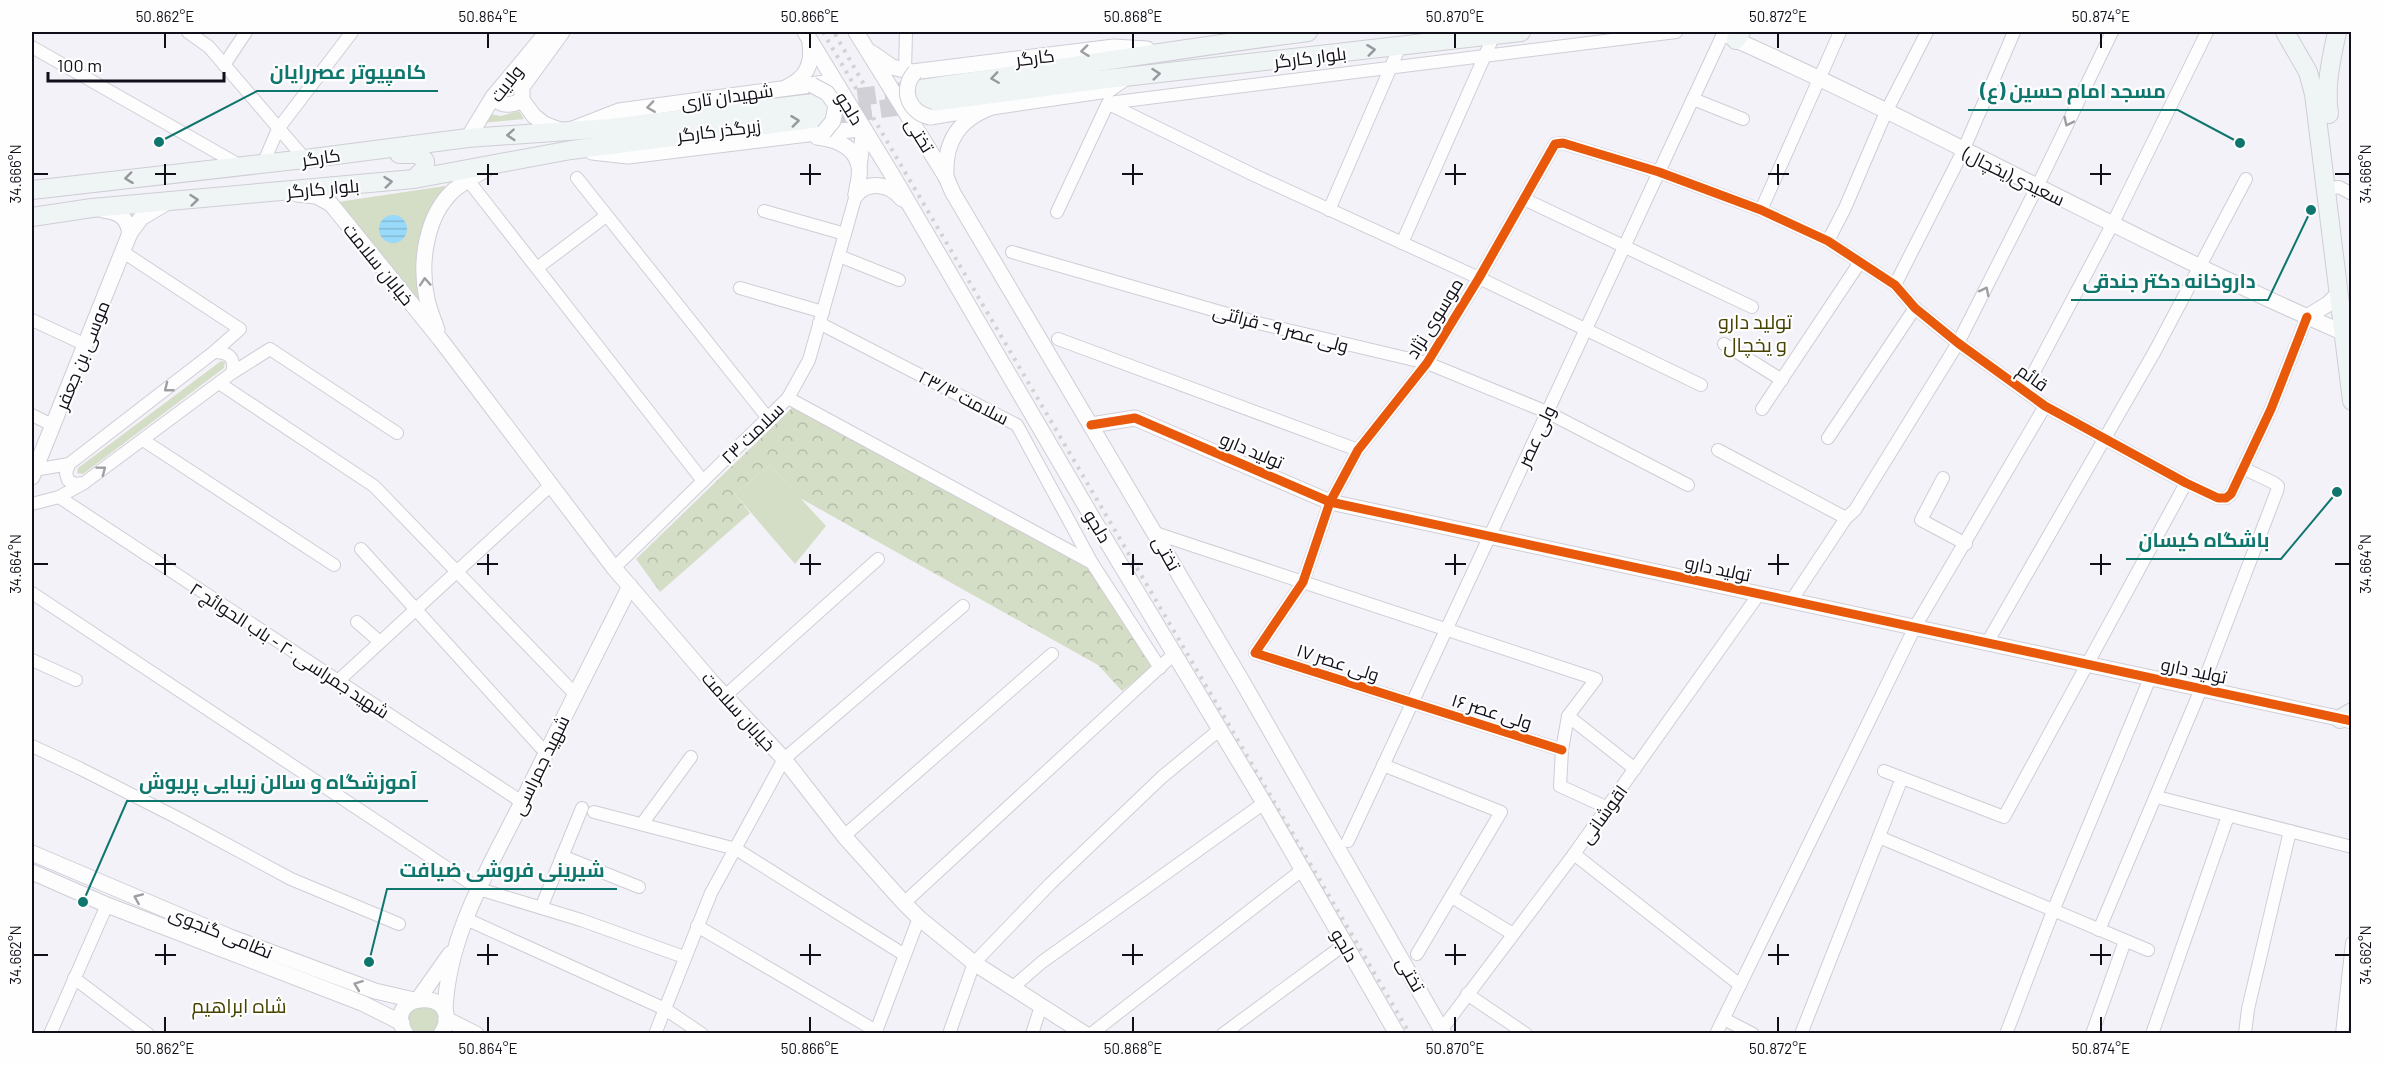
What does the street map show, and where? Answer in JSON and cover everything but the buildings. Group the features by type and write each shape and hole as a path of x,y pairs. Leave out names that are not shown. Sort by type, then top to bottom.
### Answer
{"main road":[{"name":"بلوار کارگر","path":"1102,84 1164,50 1300,32"},
{"path":"1299,58 1300,32"},
{"name":"بلوار کارگر","path":"1102,84 1127,77 1521,32"},
{"path":"2285,32 2308,72 2339,190"},
{"path":"2337,32 2328,69 2326,93 2339,190 2345,295 2344,333 2352,401"},
{"path":"2308,72 2328,69"},
{"path":"914,97 1102,84"},
{"name":"زیرگذر کارگر","path":"612,136 824,117"},
{"name":"کارگر","path":"32,190 310,159 468,138 565,132 612,136"},
{"name":"بلوار کارگر","path":"32,217 92,208 414,179 571,150 612,136"},
{"path":"310,159 419,154 425,161 425,168 414,179"}],"street":[{"path":"188,32 209,47 278,129 310,159"},
{"path":"224,65 246,32"},
{"path":"263,164 278,129 352,32"},
{"name":"ولایت","path":"468,138 493,97 548,32"},
{"name":"ولایت","path":"562,32 522,87 522,100 534,117 544,124 565,132"},
{"name":"تختی","path":"856,32 946,177 953,193 1155,533 1443,1031"},
{"path":"906,32 910,71 908,96 915,110 930,117 992,107 1102,84 1391,68 1676,32"},
{"path":"1761,210 1840,32"},
{"path":"1828,241 1845,208 1886,112 1927,32"},
{"path":"1895,285 1963,151 2014,32"},
{"path":"1791,601 1846,518 1855,510 1958,343 2112,32"},
{"path":"2024,391 2112,225 2208,32"},
{"name":"سعیدی(یخچال)","path":"1731,34 2112,225 2344,333"},
{"name":"ولی عصر","path":"1348,841 1693,99 1731,34"},
{"path":"1402,243 1494,35"},
{"path":"807,36 834,82"},
{"path":"782,89 794,84 808,69 811,52 807,36"},
{"path":"1329,210 1400,46"},
{"path":"32,47 241,166"},
{"path":"865,47 892,67 910,71"},
{"name":"کارگر","path":"910,71 1114,47 1164,50"},
{"name":"شهیدان تاری","path":"565,132 619,111 834,82"},
{"name":"دلجو","path":"834,82 914,211 1264,803 1397,1034"},
{"path":"1102,84 1329,210 1479,278 1701,386"},
{"path":"1057,212 1102,84"},
{"path":"812,85 827,93 836,105 833,121 824,117"},
{"path":"493,97 498,103 506,105 514,105 522,100"},
{"path":"1693,99 1743,119"},
{"path":"946,177 945,161 950,144 957,132 975,113 992,107"},
{"name":"دلجو","path":"571,150 628,156 799,134 824,117 864,129"},
{"path":"856,195 864,129"},
{"path":"799,134 845,145 853,153 859,166"},
{"name":"قائم","path":"1555,144 1563,143 1659,172 1761,210 1828,241 1895,285 1915,308 1958,343 2045,406 2218,498 2226,498 2243,468 2271,409 2307,317"},
{"name":"موسوی نژاد","path":"1255,653 1303,582 1330,502 1358,450 1427,363 1479,278 1555,144"},
{"name":"خیابان سلامت","path":"440,339 427,300 424,259 427,239 444,201 468,180 498,163"},
{"path":"577,178 767,417"},
{"path":"1987,643 2155,351 2246,179"},
{"path":"468,180 703,481"},
{"path":"856,195 860,190 875,185 887,187 894,190 914,211"},
{"name":"خیابان سلامت","path":"276,192 316,196 331,204 440,339 615,568 725,696 783,759 844,836 904,903 974,963 1085,1034"},
{"name":"سلامت ۲۳","path":"615,568 788,398 808,360 856,195"},
{"path":"1524,199 1752,307"},
{"path":"130,233 141,218 157,206 167,202"},
{"path":"92,208 120,214 126,219 130,233"},
{"path":"764,211 845,234"},
{"path":"537,268 606,216"},
{"name":"موسی بن جعفر","path":"33,473 54,426 130,233"},
{"path":"33,473 69,464 214,352 240,329 123,252"},
{"name":"ولی عصر ۹ - قرائتی","path":"1012,252 1262,324 1427,363 1547,412 1688,485"},
{"path":"839,256 899,280"},
{"path":"1762,408 1860,261"},
{"name":"سلامت ۲۳/۳","path":"740,288 821,318 1017,424 1092,563 1160,668"},
{"path":"2307,317 2345,295"},
{"path":"1828,438 1915,308"},
{"path":"32,320 86,345"},
{"path":"1058,339 1358,450"},
{"path":"1724,344 1782,380"},
{"path":"32,504 59,497 84,483 232,373 270,349 397,432"},
{"path":"214,352 223,352 231,357 234,364 232,373"},
{"path":"219,383 374,486 575,694"},
{"path":"788,398 1092,563"},
{"path":"1716,1034 1915,627 1966,544 2045,406"},
{"path":"32,415 54,426"},
{"name":"تولید دارو","path":"1091,425 1135,418 1330,502 2201,689 2348,717"},
{"path":"143,440 334,565"},
{"path":"1718,450 1846,518"},
{"path":"69,464 66,472 68,480 74,484 84,483"},
{"path":"2099,930 2201,689 2277,491 2278,486 2274,483 2243,468"},
{"path":"1943,478 1921,520 1966,544"},
{"path":"1884,771 2004,818 2186,483"},
{"path":"338,681 552,484"},
{"name":"شهید جمراسی ۲۰ - باب الحوائج ۲","path":"59,497 522,802"},
{"path":"1155,533 1596,679 1568,716 1562,750 1560,786 1608,808"},
{"path":"361,549 545,752"},
{"path":"725,696 878,559"},
{"name":"شهید جمراسی","path":"455,947 478,889 630,586"},
{"path":"32,593 478,889 684,957"},
{"name":"اقوشانی","path":"1443,1031 1467,994 1608,808 1759,594"},
{"path":"655,1034 711,893 783,759 963,606"},
{"path":"357,622 380,642"},
{"name":"ولی عصر ۱۷","path":"1255,653 1412,703"},
{"path":"844,836 1052,654"},
{"path":"904,903 1174,654"},
{"path":"32,660 76,680"},
{"path":"2006,1034 2053,911 2150,678"},
{"name":"ولی عصر ۱۶","path":"1412,703 1562,750"},
{"path":"1568,716 1635,769"},
{"path":"949,1034 974,963 1050,884 1162,777 1219,730"},
{"path":"32,746 174,816 291,879 399,924"},
{"path":"642,824 691,757"},
{"path":"1383,765 1501,812 1417,954"},
{"path":"1801,1034 1902,778"},
{"path":"2157,797 2352,847"},
{"path":"1012,988 1042,962 1264,803"},
{"path":"541,908 562,856 588,810 736,849 903,954"},
{"path":"2152,1034 2229,816"},
{"path":"2245,1034 2248,1009 2290,831"},
{"path":"1878,837 2148,950"},
{"name":"نظامی گنجوی","path":"32,853 230,937 375,991 417,999 432,999 442,1007 444,1022"},
{"path":"1574,854 1740,985"},
{"path":"562,856 639,887"},
{"path":"1091,1034 1302,870"},
{"name":"نظامی گنجوی","path":"33,876 362,1003 403,1030"},
{"path":"1452,897 1513,934"},
{"path":"50,1034 107,905"},
{"path":"697,926 875,1032 903,954 919,918"},
{"path":"466,919 665,1009 702,1034"},
{"path":"2092,1034 2125,941"},
{"path":"1223,1034 1345,944"},
{"path":"2342,1034 2352,944"},
{"path":"403,1030 404,1009 417,999 455,947"},
{"path":"455,947 445,995 444,1022 476,1034"},
{"path":"74,978 148,1034"},
{"path":"1467,994 1526,1034"},
{"path":"1032,1034 1041,1006"},
{"path":"1724,1019 1753,1034"}],"green space":[{"path":"519,111 524,119 483,123 490,114 501,116"},
{"path":"445,186 448,190 418,252 416,262 420,302 338,202"},
{"path":"221,361 225,362 224,368 83,474 77,473 78,468"},
{"path":"793,407 1097,573 1153,667 1122,691 1098,665 800,498 770,465 735,494 750,513 660,592 636,559"},
{"path":"770,465 826,526 795,564 735,494"},
{"path":"429,1003 441,1016 435,1033 412,1033 406,1018 408,1012"}],"water":[{"path":"393,215 403,219 407,229 403,239 393,243 383,239 379,229 383,219"}],"tunnel":[{"path":"831,101 910,90"},
{"path":"827,117 916,104"}],"railway":[{"path":"823,32 1410,1034"},
{"path":"835,34 874,102"}],"cycle path":[{"path":"1562,750 1255,653 1303,582 1330,502 1358,450 1427,363 1479,278 1555,144 1563,143 1659,172 1761,210 1828,241 1895,285 1915,308 1958,343 2045,406 2218,498 2226,498 2231,494 2271,409 2307,317"},
{"path":"1091,425 1135,418 1330,502 2352,721"}],"place":[{"name":"کامپیوتر عصررایان","path":"159,142"},
{"name":"مسجد امام حسین (ع)","path":"2240,143"},
{"name":"داروخانه دکتر جندقی","path":"2311,210"},
{"name":"باشگاه کیسان","path":"2337,492"},
{"name":"آموزشگاه و سالن زیبایی پریوش","path":"83,902"},
{"name":"شیرینی فروشی ضیافت","path":"369,962"}],"district":[{"name":"تولید دارو و یخچال","path":"1755,332"},
{"name":"شاه ابراهیم","path":"239,1005"}]}
